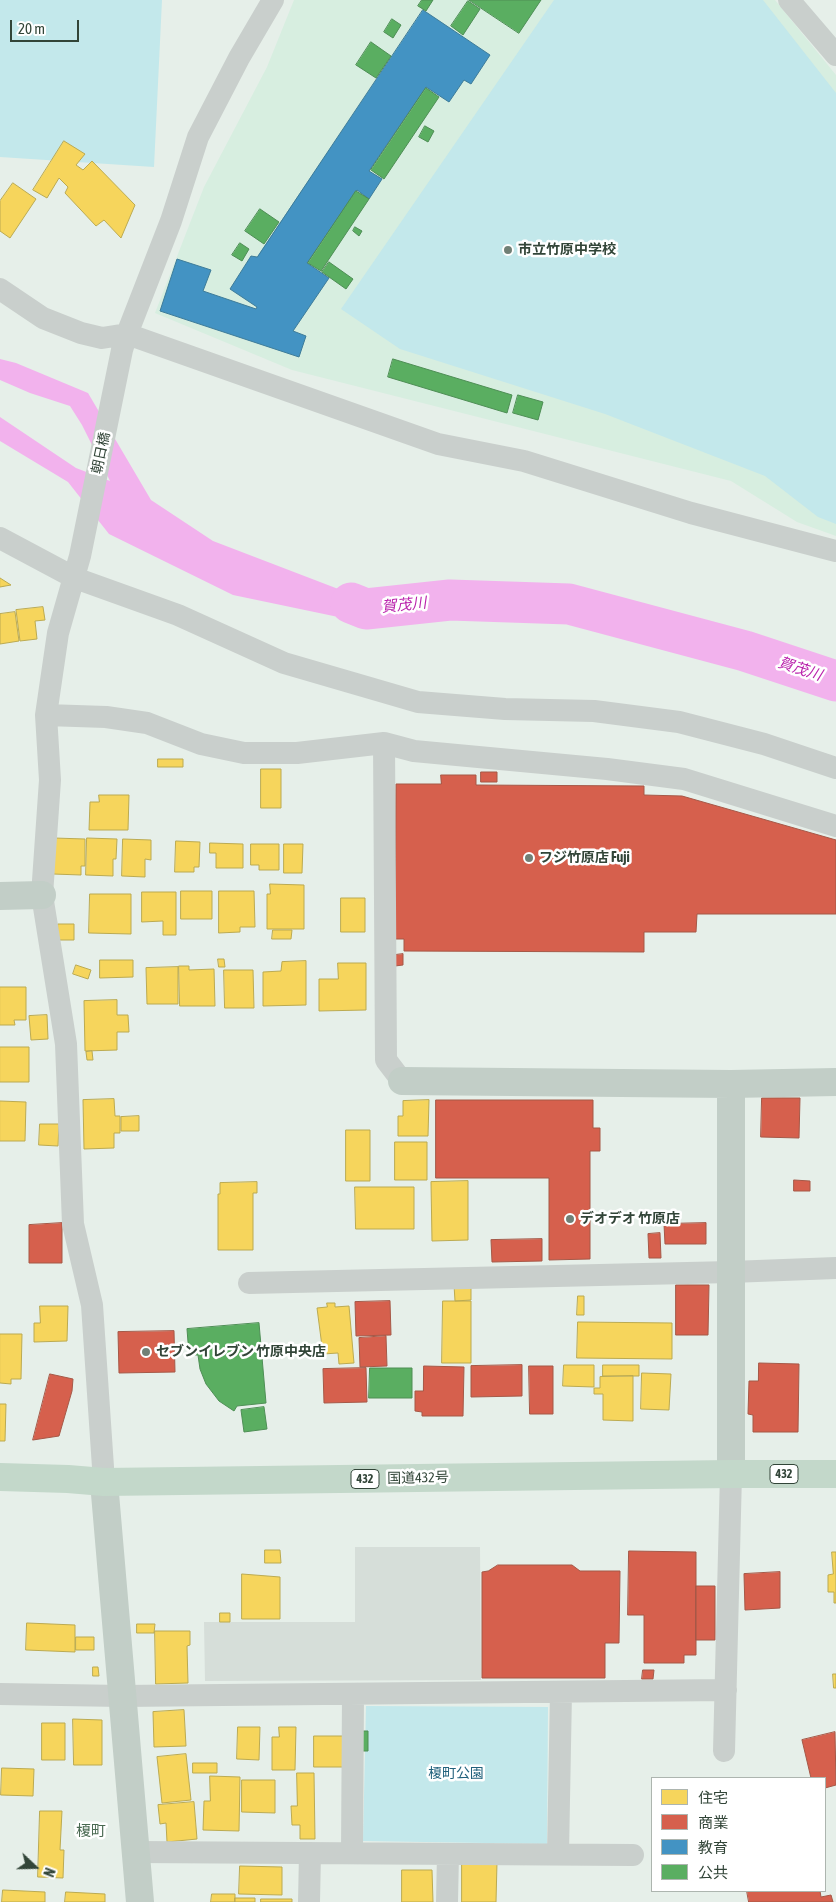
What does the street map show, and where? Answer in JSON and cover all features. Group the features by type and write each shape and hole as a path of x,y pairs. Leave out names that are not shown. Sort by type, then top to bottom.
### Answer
{"highway":[{"name":"国道432号","path":"0,1478 68,1479 104,1482 836,1474"}],"street":[{"name":"朝日橋","path":"104,1482 92,1305 73,1224 66,1044 42,895 50,780 46,715 58,633 80,556 124,342 171,221 198,137 239,58 274,0"},
{"path":"789,0 836,55"},
{"path":"0,289 42,318 81,334 124,342 438,444 524,461 691,513 836,551"},
{"path":"0,538 75,578 178,615 284,663 418,702 505,709 594,711 679,722 764,744 836,768"},
{"path":"46,715 106,717 147,723 201,744 244,754 297,753 384,743 414,751 607,769 684,779 836,826"},
{"path":"384,743 386,1060 402,1081 731,1084 836,1082"},
{"path":"0,896 42,895"},
{"path":"724,1751 731,1474 731,1084"},
{"path":"248,1283 836,1268"},
{"path":"104,1482 140,1902"},
{"path":"0,1694 122,1696 726,1690"},
{"path":"558,1854 561,1692"},
{"path":"352,1853 353,1694"},
{"path":"135,1852 633,1855"},
{"path":"309,1902 310,1853"},
{"path":"447,1902 448,1854"}],"shaded area":[{"name":"市立竹原中学校","path":"294,0 775,0 836,75 836,536 797,522 731,481 292,370 155,313 204,187 267,67"},
{"path":"355,1547 480,1547 481,1680 205,1681 204,1622 355,1622"}],"green space":[{"path":"0,0 162,0 154,167 0,157"},
{"name":"市立竹原中学校","path":"554,0 763,0 836,93 836,524 818,517 765,476 605,414 400,349 341,309"},
{"name":"榎町公園","path":"366,1706 548,1707 547,1844 363,1841"}],"water":[{"path":"0,359 16,363 88,393 151,500 213,541 367,600 408,605 367,623 233,595 109,534 68,482 0,441 0,417 76,468 110,481 82,425 70,406 30,393 0,380"}],"building: 住宅":[{"path":"64,141 85,154 76,165 83,170 92,161 135,205 121,238 104,220 96,226 65,193 68,187 59,178 47,198 33,190"},
{"path":"13,183 36,199 10,238 0,231 0,201"},
{"path":"0,578 11,585 0,587"},
{"path":"43,607 45,620 35,621 37,639 20,641 16,610"},
{"path":"15,612 19,641 0,644 0,614"},
{"path":"158,759 183,759 183,767 158,767"},
{"path":"261,769 281,769 281,808 261,808"},
{"path":"99,795 129,795 128,830 89,830 90,802 99,802"},
{"path":"54,838 85,839 85,866 81,866 81,875 53,874"},
{"path":"87,838 117,839 116,859 113,859 113,876 86,875"},
{"path":"123,839 151,840 151,860 145,859 145,877 122,876"},
{"path":"176,841 200,842 199,867 194,867 194,872 175,872"},
{"path":"210,843 243,844 243,868 216,868 216,853 210,853"},
{"path":"251,844 279,844 279,870 259,870 259,865 251,865"},
{"path":"284,844 303,844 302,873 284,873"},
{"path":"270,884 304,885 304,929 267,929 267,894 270,894"},
{"path":"181,891 212,891 212,919 181,919"},
{"path":"219,891 254,891 255,927 240,927 240,932 219,933"},
{"path":"142,892 176,892 176,935 163,935 163,921 142,922"},
{"path":"90,894 131,894 131,934 89,933"},
{"path":"341,898 365,898 365,932 341,932"},
{"path":"58,924 74,924 74,940 58,940"},
{"path":"273,930 292,930 291,939 272,939"},
{"path":"218,959 224,959 225,967 219,967"},
{"path":"100,960 133,960 133,977 100,978"},
{"path":"306,961 306,1005 263,1006 263,972 281,971 282,962"},
{"path":"338,963 366,963 366,1010 319,1011 319,979 338,979"},
{"path":"76,965 91,970 88,979 73,974"},
{"path":"179,966 189,966 189,970 214,969 215,1006 180,1006"},
{"path":"178,967 178,1004 147,1004 146,968"},
{"path":"224,970 253,970 254,1008 225,1008"},
{"path":"0,987 26,987 26,1020 14,1020 15,1025 0,1025"},
{"path":"117,1000 117,1015 128,1015 129,1032 117,1032 117,1050 85,1051 84,1001"},
{"path":"47,1015 48,1039 31,1040 29,1016"},
{"path":"0,1047 29,1047 29,1082 0,1082"},
{"path":"92,1051 93,1060 87,1060 86,1052"},
{"path":"114,1099 115,1116 120,1116 120,1133 114,1133 114,1148 84,1149 83,1100"},
{"path":"429,1100 428,1136 398,1136 398,1116 403,1116 403,1101"},
{"path":"0,1101 26,1102 25,1141 0,1141"},
{"path":"139,1116 139,1131 121,1131 121,1117"},
{"path":"40,1124 59,1124 58,1146 39,1145"},
{"path":"346,1130 370,1130 370,1181 346,1181"},
{"path":"395,1142 427,1142 427,1180 395,1180"},
{"path":"468,1181 468,1240 432,1241 431,1182"},
{"path":"257,1182 257,1193 253,1193 253,1250 218,1250 218,1194 220,1194 220,1183"},
{"path":"355,1187 414,1187 414,1229 356,1229"},
{"path":"471,1284 471,1300 455,1301 454,1285"},
{"path":"578,1296 584,1296 584,1315 577,1315"},
{"path":"443,1301 471,1301 471,1363 442,1363"},
{"path":"327,1303 335,1303 335,1307 349,1306 354,1363 339,1364 338,1353 323,1354 317,1308 327,1307"},
{"path":"40,1306 68,1306 67,1341 34,1342 34,1323 40,1323"},
{"path":"578,1322 672,1323 672,1359 577,1358"},
{"path":"0,1334 22,1334 21,1379 11,1379 11,1384 0,1383"},
{"path":"564,1365 594,1365 594,1387 563,1386"},
{"path":"603,1365 639,1365 639,1376 603,1376"},
{"path":"642,1373 671,1374 669,1410 641,1409"},
{"path":"633,1376 633,1421 603,1420 603,1394 594,1394 594,1388 600,1388 600,1377"},
{"path":"0,1404 6,1404 5,1441 0,1441"},
{"path":"265,1550 280,1550 281,1563 265,1563"},
{"path":"832,1552 836,1552 836,1603 834,1603 834,1592 828,1592 828,1575 833,1574"},
{"path":"242,1574 280,1577 280,1619 242,1619"},
{"path":"220,1613 230,1613 230,1622 220,1622"},
{"path":"27,1623 75,1625 75,1652 26,1650"},
{"path":"137,1624 155,1624 154,1633 137,1633"},
{"path":"155,1631 190,1631 190,1645 187,1646 188,1683 156,1684"},
{"path":"76,1637 94,1637 94,1650 76,1650"},
{"path":"93,1667 98,1667 99,1676 93,1676"},
{"path":"833,1674 836,1674 836,1688 834,1688"},
{"path":"184,1710 186,1746 154,1747 153,1712"},
{"path":"73,1719 102,1720 102,1765 74,1765"},
{"path":"42,1723 65,1723 65,1760 42,1760"},
{"path":"238,1727 260,1727 259,1760 237,1759"},
{"path":"279,1727 296,1727 295,1770 272,1770 272,1737 279,1737"},
{"path":"314,1736 345,1736 344,1767 314,1767"},
{"path":"186,1754 191,1800 162,1803 157,1757"},
{"path":"193,1763 217,1763 217,1773 193,1773"},
{"path":"2,1768 34,1769 33,1796 1,1795"},
{"path":"297,1773 314,1773 315,1839 300,1839 300,1825 292,1825 291,1806 297,1806"},
{"path":"210,1776 240,1777 239,1831 203,1830 204,1801 210,1801"},
{"path":"242,1780 275,1780 275,1813 242,1812"},
{"path":"194,1802 197,1839 167,1842 166,1823 160,1824 158,1805"},
{"path":"40,1811 62,1811 60,1850 64,1850 63,1878 38,1877"},
{"path":"462,1862 497,1862 496,1902 462,1902"},
{"path":"240,1866 282,1867 282,1895 239,1894"},
{"path":"402,1870 432,1870 433,1902 402,1902"},
{"path":"3,1890 45,1892 45,1902 2,1902"},
{"path":"66,1892 105,1894 105,1902 65,1902"},
{"path":"212,1894 235,1894 235,1902 211,1902"},
{"path":"235,1898 255,1898 255,1902 235,1902"},
{"path":"261,1899 292,1899 292,1902 261,1902"}],"building: 商業":[{"path":"481,772 497,772 497,782 481,782"},
{"path":"441,775 476,775 476,785 644,786 644,795 682,796 836,840 836,914 697,914 696,932 644,932 644,952 404,951 404,939 395,939 396,784 441,784"},
{"path":"403,954 403,965 395,966 395,955"},
{"path":"762,1098 800,1098 799,1138 761,1137"},
{"name":"デオデオ 竹原店","path":"436,1100 593,1100 593,1128 600,1128 600,1151 590,1151 590,1259 549,1260 549,1178 436,1178"},
{"path":"794,1180 810,1181 810,1191 794,1191"},
{"path":"62,1223 62,1263 29,1263 29,1225"},
{"path":"706,1223 706,1244 665,1244 664,1224"},
{"path":"660,1233 661,1258 649,1258 648,1234"},
{"path":"542,1239 542,1261 492,1262 491,1240"},
{"path":"676,1285 709,1285 708,1335 676,1335"},
{"path":"390,1301 391,1335 356,1336 355,1302"},
{"name":"セブンイレブン 竹原中央店","path":"174,1331 175,1372 119,1373 118,1332"},
{"path":"386,1336 387,1366 360,1367 359,1338"},
{"path":"759,1363 799,1364 798,1432 753,1432 753,1415 748,1414 749,1381 758,1381"},
{"path":"522,1365 522,1396 471,1397 471,1366"},
{"path":"424,1366 464,1367 463,1416 422,1416 422,1412 415,1411 415,1391 423,1391"},
{"path":"529,1366 553,1366 553,1414 530,1414"},
{"path":"366,1368 367,1402 324,1403 323,1369"},
{"path":"50,1374 73,1379 72,1391 59,1436 33,1440"},
{"path":"629,1551 696,1552 696,1655 684,1655 684,1663 644,1663 644,1615 628,1615"},
{"path":"498,1565 572,1565 580,1571 620,1571 619,1643 605,1643 605,1678 482,1678 482,1572"},
{"path":"780,1572 780,1608 745,1610 744,1574"},
{"path":"696,1586 715,1586 715,1640 696,1640"},
{"path":"643,1670 654,1670 653,1679 642,1679"},
{"path":"835,1732 836,1785 826,1788 826,1777 811,1777 802,1740"},
{"path":"747,1892 820,1892 821,1897 831,1895 833,1902 749,1902"}],"building: 教育":[{"path":"423,10 490,55 471,84 464,80 449,102 426,87 369,171 382,179 369,199 357,190 307,263 329,278 293,331 306,336 299,357 160,311 177,259 211,270 203,291 256,309 257,307 230,289 251,256 257,257"}],"building: 公共":[{"path":"422,0 433,0 426,11 418,6"},
{"path":"469,0 541,0 519,33"},
{"path":"468,1 480,9 463,35 451,26"},
{"path":"392,19 401,25 393,38 384,32"},
{"path":"371,42 391,56 376,78 356,65"},
{"path":"426,88 439,97 384,179 371,170"},
{"path":"425,126 434,131 428,142 419,137"},
{"path":"356,191 369,199 321,271 308,263"},
{"path":"260,209 279,222 264,244 245,231"},
{"path":"355,227 362,231 359,236 353,231"},
{"path":"240,243 249,249 242,261 232,255"},
{"path":"329,262 353,279 346,289 322,272"},
{"path":"393,359 512,395 507,413 388,377"},
{"path":"518,395 543,402 538,420 513,413"},
{"path":"259,1323 266,1403 237,1406 234,1411 219,1401 206,1384 200,1369 198,1355 189,1355 187,1329"},
{"path":"370,1368 412,1368 412,1398 369,1398"},
{"path":"264,1407 267,1429 244,1432 241,1410"},
{"path":"359,1731 368,1731 368,1751 359,1751"}],"waterway":[{"name":"賀茂川","path":"351,603 366,609 450,600 569,604 745,651 836,681"}],"place":[{"name":"市立竹原中学校","path":"508,250"},
{"name":"フジ竹原店 Fuji","path":"529,858"},
{"name":"デオデオ 竹原店","path":"570,1219"},
{"name":"セブンイレブン 竹原中央店","path":"146,1352"}],"district":[{"name":"榎町","path":"91,1831"}]}
